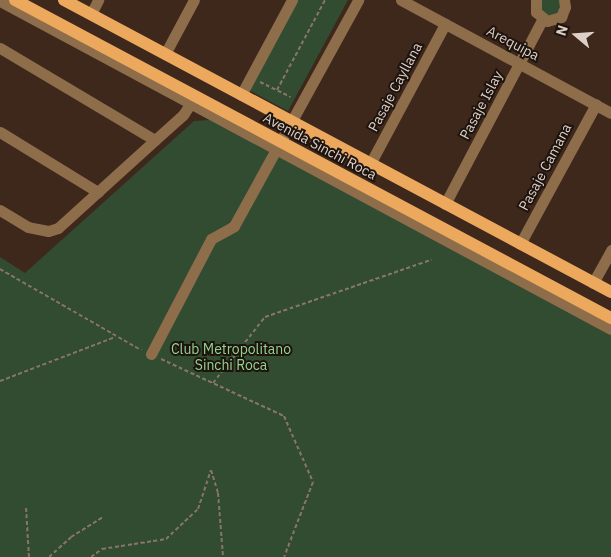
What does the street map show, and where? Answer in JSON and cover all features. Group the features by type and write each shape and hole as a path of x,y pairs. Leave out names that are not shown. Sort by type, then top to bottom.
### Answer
{"main road":[{"name":"Avenida Sinchi Roca","path":"15,0 193,99 474,250 611,318"},
{"name":"Avenida Sinchi Roca","path":"64,0 611,292"},
{"path":"193,99 205,75"}],"street":[{"path":"91,14 98,0"},
{"path":"165,54 194,0"},
{"path":"241,95 292,0"},
{"path":"151,354 211,238 234,226 289,121 358,0"},
{"name":"Arequipa","path":"401,0 611,113"},
{"path":"536,0 536,12 542,20 552,21 561,17 566,7 564,0"},
{"path":"0,1 193,99 183,115 72,218 48,231 28,227 0,210"},
{"name":"Pasaje Islay","path":"445,204 521,64 542,20"},
{"name":"Pasaje Cayllana","path":"370,164 445,24"},
{"path":"0,48 155,140"},
{"name":"Pasaje Camana","path":"520,244 596,104"},
{"path":"0,132 98,192"},
{"path":"474,250 611,328"},
{"path":"593,283 611,250"}],"path":[{"path":"277,90 325,0"},
{"path":"251,77 300,102"},
{"path":"213,383 265,317 431,260"},
{"path":"0,269 69,306 115,337 284,416 313,482 284,557"},
{"path":"0,381 115,337"},
{"path":"91,557 102,549 166,539 198,509 211,470 218,493 223,557"},
{"path":"26,508 29,557"},
{"path":"49,557 71,537 104,516"}],"green space":[{"path":"295,0 348,0 288,111 247,89"},
{"path":"539,0 561,0 558,16 542,15"},
{"name":"Club Metropolitano Sinchi Roca","path":"210,120 611,331 611,557 0,557 0,257 25,273 194,121"}]}
